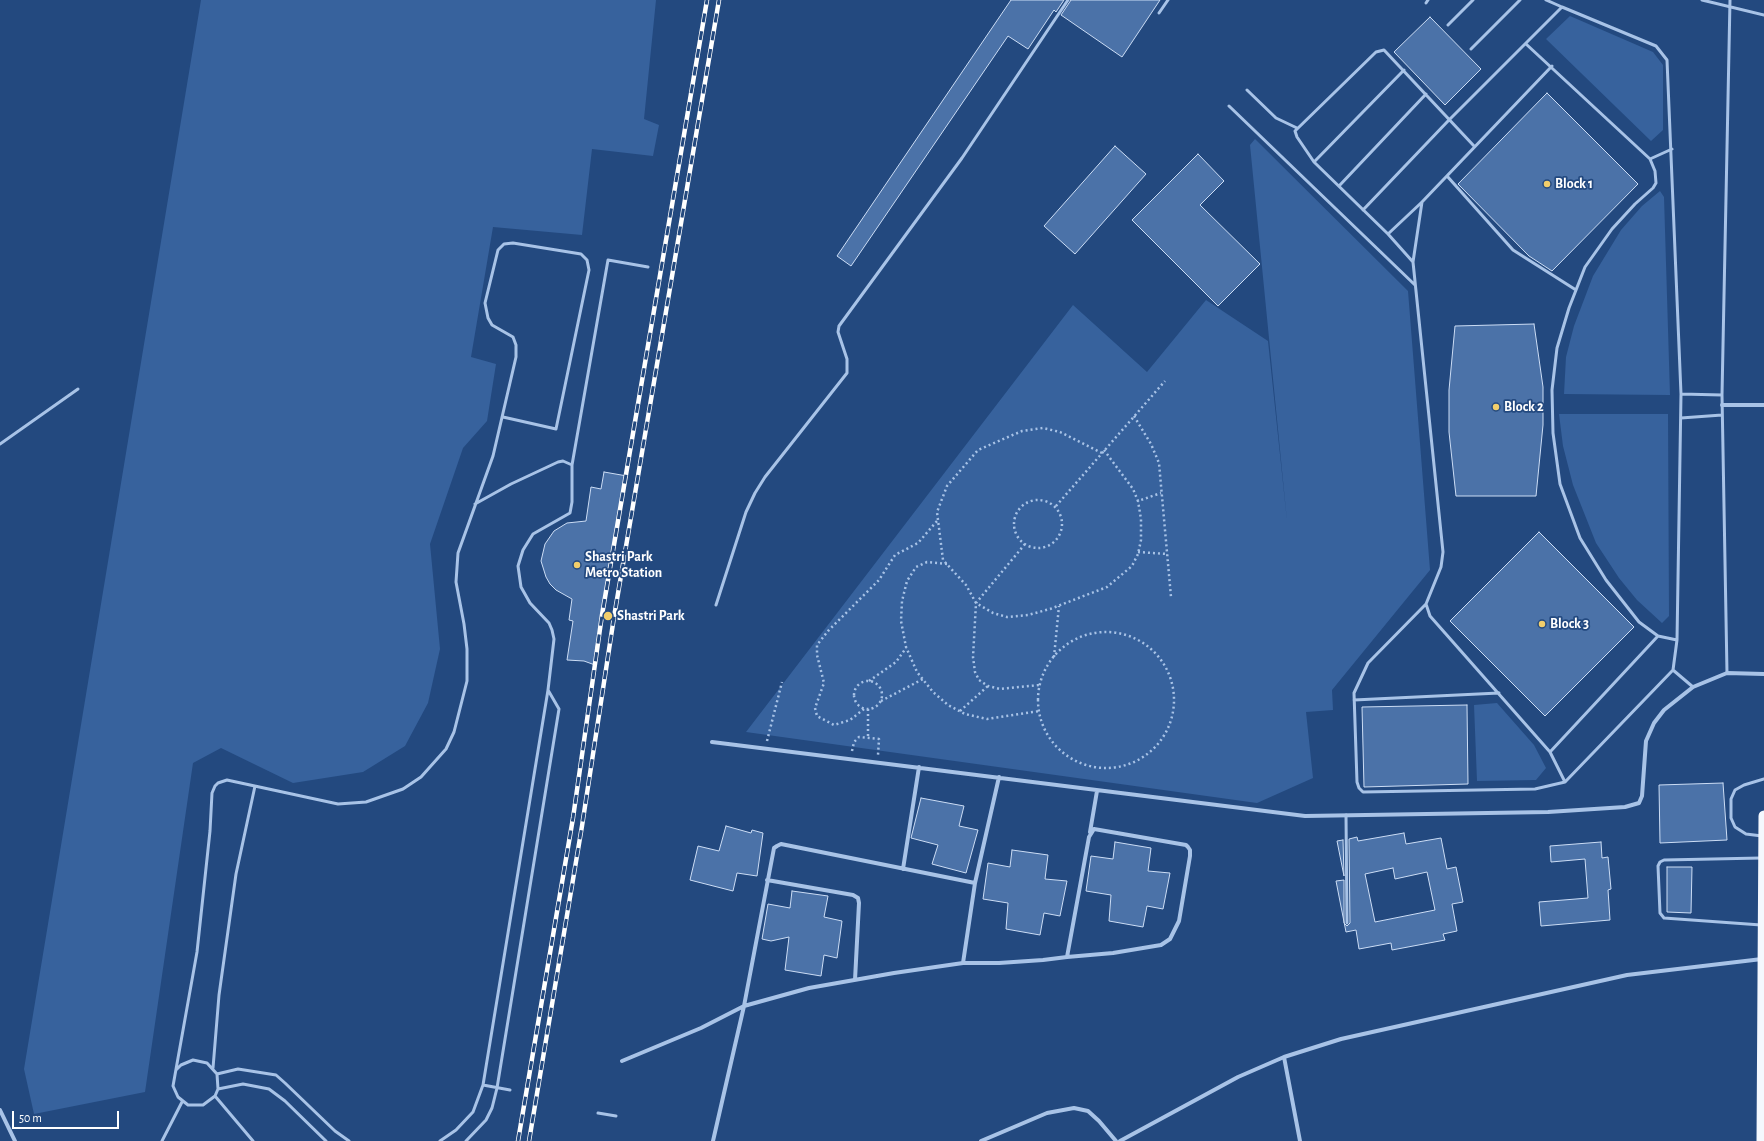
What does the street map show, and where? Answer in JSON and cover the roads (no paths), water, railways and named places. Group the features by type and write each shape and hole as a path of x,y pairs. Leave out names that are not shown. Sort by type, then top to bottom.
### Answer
{"highway":[{"path":"1762,1141 1764,816"}],"street":[{"path":"1722,405 1764,405"},
{"path":"712,742 765,750 919,767 1097,791 1305,816 1548,812 1634,806 1638,803 1642,796 1646,741 1654,723 1664,710 1693,687 1727,673 1764,674"},
{"path":"904,869 919,767"},
{"path":"963,963 975,883 999,777"},
{"path":"1067,957 1097,791"},
{"path":"622,1061 700,1028 744,1006 809,988 963,963 999,963 1132,950 1161,945 1170,939 1179,921 1190,856 1190,850 1188,847 1186,845 1098,828 1090,832"},
{"path":"713,1141 744,1006 774,848 782,844 975,883"},
{"path":"767,880 853,895 858,898 860,903 855,980"},
{"path":"1120,1141 1238,1077 1284,1057 1341,1039 1628,976 1763,959"},
{"path":"1284,1057 1300,1141"},
{"path":"981,1141 1047,1113 1074,1108 1088,1111 1099,1121 1116,1141"},
{"path":"0,1110 15,1141"}],"lane":[{"path":"716,605 746,512 755,493 765,477 847,373 847,359 838,332 839,326 962,158 1068,0"},
{"path":"1159,13 1168,0"},
{"path":"1448,25 1473,0"},
{"path":"1471,49 1520,0"},
{"path":"1422,202 1413,262 1443,552 1441,567 1426,604 1368,663 1354,693 1357,782 1359,788 1363,792 1535,789 1565,782 1672,670 1677,640 1681,418 1668,64 1663,53 1656,46 1546,0"},
{"path":"1702,0 1764,15"},
{"path":"1727,673 1722,395 1730,0"},
{"path":"1363,210 1448,121 1562,7"},
{"path":"1526,44 1552,66 1650,160 1655,178 1653,188 1635,204 1612,229 1585,267 1569,308 1557,348 1552,390 1553,433 1560,484 1580,538 1606,580 1639,622 1658,636 1677,640"},
{"path":"1413,262 1388,234 1314,162 1297,137 1295,131 1378,50 1386,51 1426,94 1448,121 1474,146"},
{"path":"1388,234 1422,202 1552,66"},
{"path":"1314,162 1404,70"},
{"path":"1247,90 1276,118 1297,128"},
{"path":"1340,186 1426,94"},
{"path":"1229,106 1416,284"},
{"path":"1650,160 1672,149"},
{"path":"1447,176 1513,250 1576,290"},
{"path":"176,1070 181,1065 192,1060 200,1060 213,1068 217,1074 218,1089 215,1096 203,1105 196,1106 182,1102 173,1086 197,952 210,831 212,793 218,783 227,780 338,804 366,802 403,789 420,777 446,749 454,732 467,681 466,643 456,582 458,553 493,456 516,357 516,345 512,337 492,325 488,318 486,303 498,250 504,244 513,243 581,254 587,260 589,270 556,429 503,417"},
{"path":"440,1141 456,1130 473,1112 483,1085 548,690 554,639 552,630 549,623 530,603 521,587 518,566 523,550 533,534 570,513 572,502 572,465 608,260 648,267"},
{"path":"0,444 78,389"},
{"path":"1681,394 1722,395"},
{"path":"1681,418 1722,416"},
{"path":"475,504 511,484 558,462 572,465"},
{"path":"1426,604 1430,616 1550,752 1565,782"},
{"path":"1550,752 1658,636"},
{"path":"1672,670 1693,687"},
{"path":"466,1141 486,1120 492,1108 497,1088 559,709 548,690"},
{"path":"1354,700 1499,693"},
{"path":"1764,779 1744,785 1735,790 1731,799 1731,818 1735,827 1746,834 1764,836"},
{"path":"213,1068 219,995 236,874 247,816 255,786"},
{"path":"1346,815 1347,924"},
{"path":"1763,858 1664,860 1660,862 1658,866 1660,913 1664,918 1763,925"},
{"path":"217,1074 238,1068 276,1075 335,1131 349,1141"},
{"path":"218,1089 243,1084 269,1089 285,1101 326,1141"},
{"path":"483,1085 510,1090"},
{"path":"215,1096 253,1141"},
{"path":"162,1141 182,1102"},
{"path":"598,1113 616,1116"}],"railway":[{"path":"518,1141 573,818 602,615 707,0"},
{"path":"529,1141 582,826 614,617 719,0"}],"place":[{"name":"Block 1","path":"1547,184"},
{"name":"Block 2","path":"1496,407"},
{"name":"Shastri Park Metro Station","path":"577,565"},
{"name":"Shastri Park","path":"608,616"},
{"name":"Block 3","path":"1542,624"}]}
